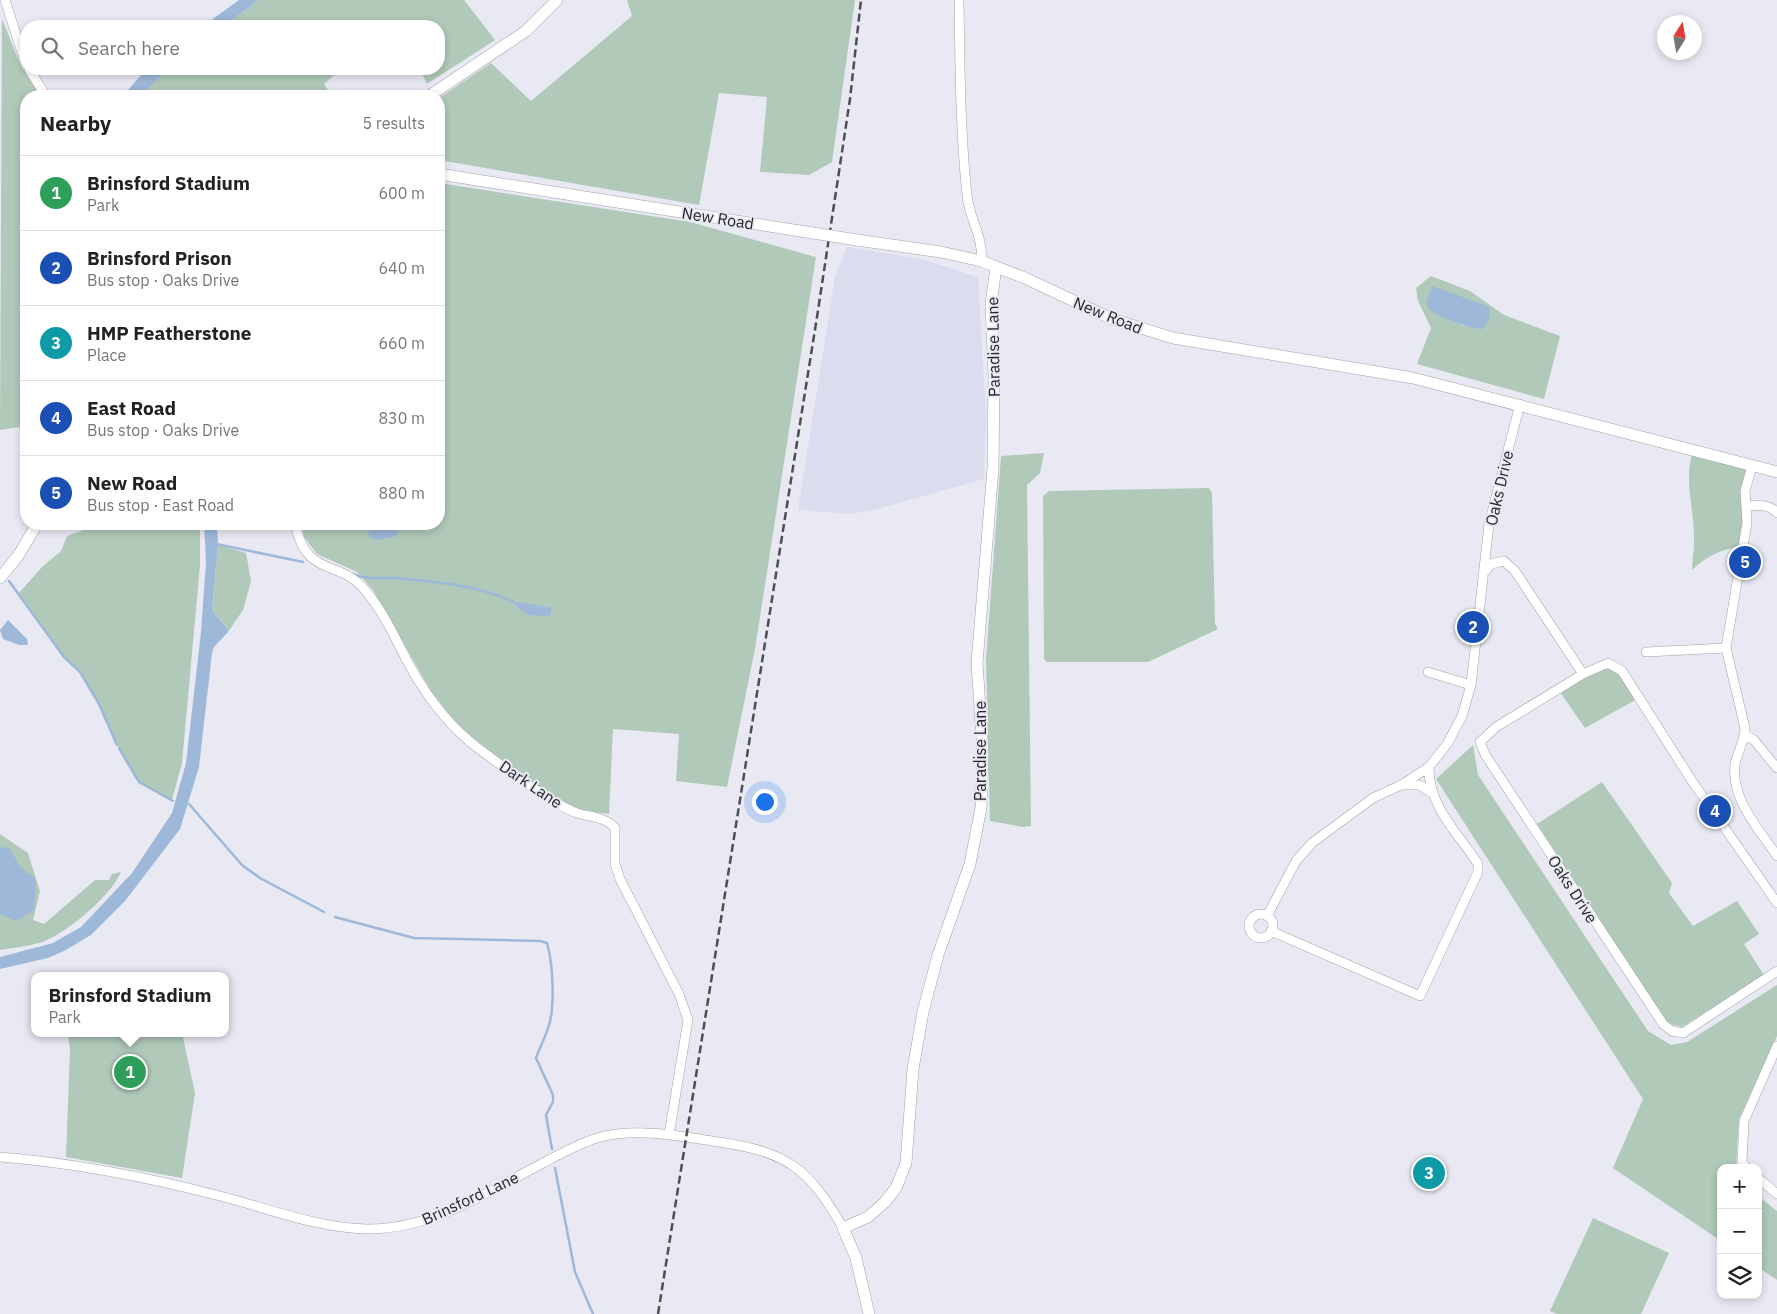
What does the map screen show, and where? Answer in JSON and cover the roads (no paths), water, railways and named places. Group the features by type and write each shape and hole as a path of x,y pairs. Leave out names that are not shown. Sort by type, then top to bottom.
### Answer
{"street":[{"path":"5,0 20,48"},
{"path":"438,90 526,31 558,0"},
{"path":"959,0 961,132 967,198 982,250 981,261"},
{"path":"0,8 8,13"},
{"path":"32,75 42,90"},
{"name":"New Road","path":"445,175 941,252 981,261 1025,278 1112,319 1165,336 1197,343 1413,378 1520,404 1777,472"},
{"name":"Paradise Lane","path":"843,1228 868,1217 885,1202 896,1188 906,1163 913,1068 923,1012 938,955 970,864 981,808 983,754 977,663 994,440 994,376 990,304 996,267"},
{"name":"Oaks Drive","path":"1267,916 1296,861 1312,843 1373,798 1399,786 1430,767 1447,744 1462,716 1472,685 1489,524 1520,404"},
{"path":"1752,466 1745,491 1747,523 1726,648 1745,735 1735,764 1734,776 1738,793 1750,818 1777,856"},
{"path":"1747,506 1764,506 1774,509 1777,514"},
{"path":"0,578 18,556 33,530"},
{"name":"Dark Lane","path":"297,530 302,545 313,561 350,578 365,590 392,628 410,667 444,718 479,749 563,807 605,820 614,828 615,864 620,879 680,994 688,1020 669,1135"},
{"path":"1483,574 1491,564 1504,561 1515,571 1583,674"},
{"path":"1646,652 1726,648"},
{"name":"Oaks Drive","path":"1777,903 1692,781 1622,671 1608,663 1583,674 1487,733 1480,742 1482,750 1496,772 1663,1024 1672,1030 1683,1032 1777,971"},
{"path":"1428,672 1472,685"},
{"path":"1745,735 1754,740 1777,768"},
{"path":"1272,931 1420,996 1478,872 1478,864 1448,821 1431,792 1430,767"},
{"path":"1399,786 1419,785 1431,792"},
{"path":"1260,914 1267,916 1272,921 1272,931 1267,936 1260,938 1254,935 1250,928 1253,917 1260,914"},
{"path":"1743,1164 1744,1121 1777,1046"},
{"name":"Brinsford Lane","path":"0,1157 57,1163 129,1175 327,1224 382,1229 402,1226 436,1216 562,1153 596,1139 639,1133 669,1135 741,1145 763,1151 792,1164 809,1177 824,1194 843,1228"},
{"path":"1762,1181 1777,1194"},
{"path":"843,1228 856,1258 869,1314"}],"water":[{"path":"239,0 259,0 232,20 211,20"},
{"path":"141,75 163,75 146,90 128,90"},
{"path":"1432,286 1490,307 1489,320 1483,329 1455,322 1429,309 1426,302"},
{"path":"204,530 217,530 218,545 212,609 226,626 228,632 214,647 212,653 199,767 180,829 125,901 91,935 48,958 0,969 0,957 53,943 81,927 132,873 172,813 186,763 201,632 206,562"},
{"path":"370,530 399,530 396,536 378,540 369,537"},
{"path":"518,602 552,608 550,616 528,615 518,608"},
{"path":"8,620 27,639 28,645 19,645 3,639 0,630"},
{"path":"6,847 10,849 21,868 34,877 36,882 34,910 16,921 0,914 0,848"}],"waterway":[{"path":"216,544 303,562"},
{"path":"353,574 368,578 395,578 458,585 488,592 517,604"},
{"path":"9,581 64,657 80,672 99,704 117,745"},
{"path":"119,748 139,782 173,801"},
{"path":"189,804 242,865 260,878 324,912"},
{"path":"335,917 414,938 540,941 547,943 552,973 552,1007 548,1029 536,1058 553,1095 553,1102 546,1115 552,1149"},
{"path":"555,1168 575,1272 593,1314"}],"railway":[{"path":"658,1314 817,317 850,99 861,0"}],"place":[{"name":"New Road","path":"1745,562"},
{"name":"Brinsford Prison","path":"1473,627"},
{"name":"East Road","path":"1715,811"},
{"name":"Brinsford Stadium","path":"130,1072"},
{"name":"HMP Featherstone","path":"1429,1173"}]}
